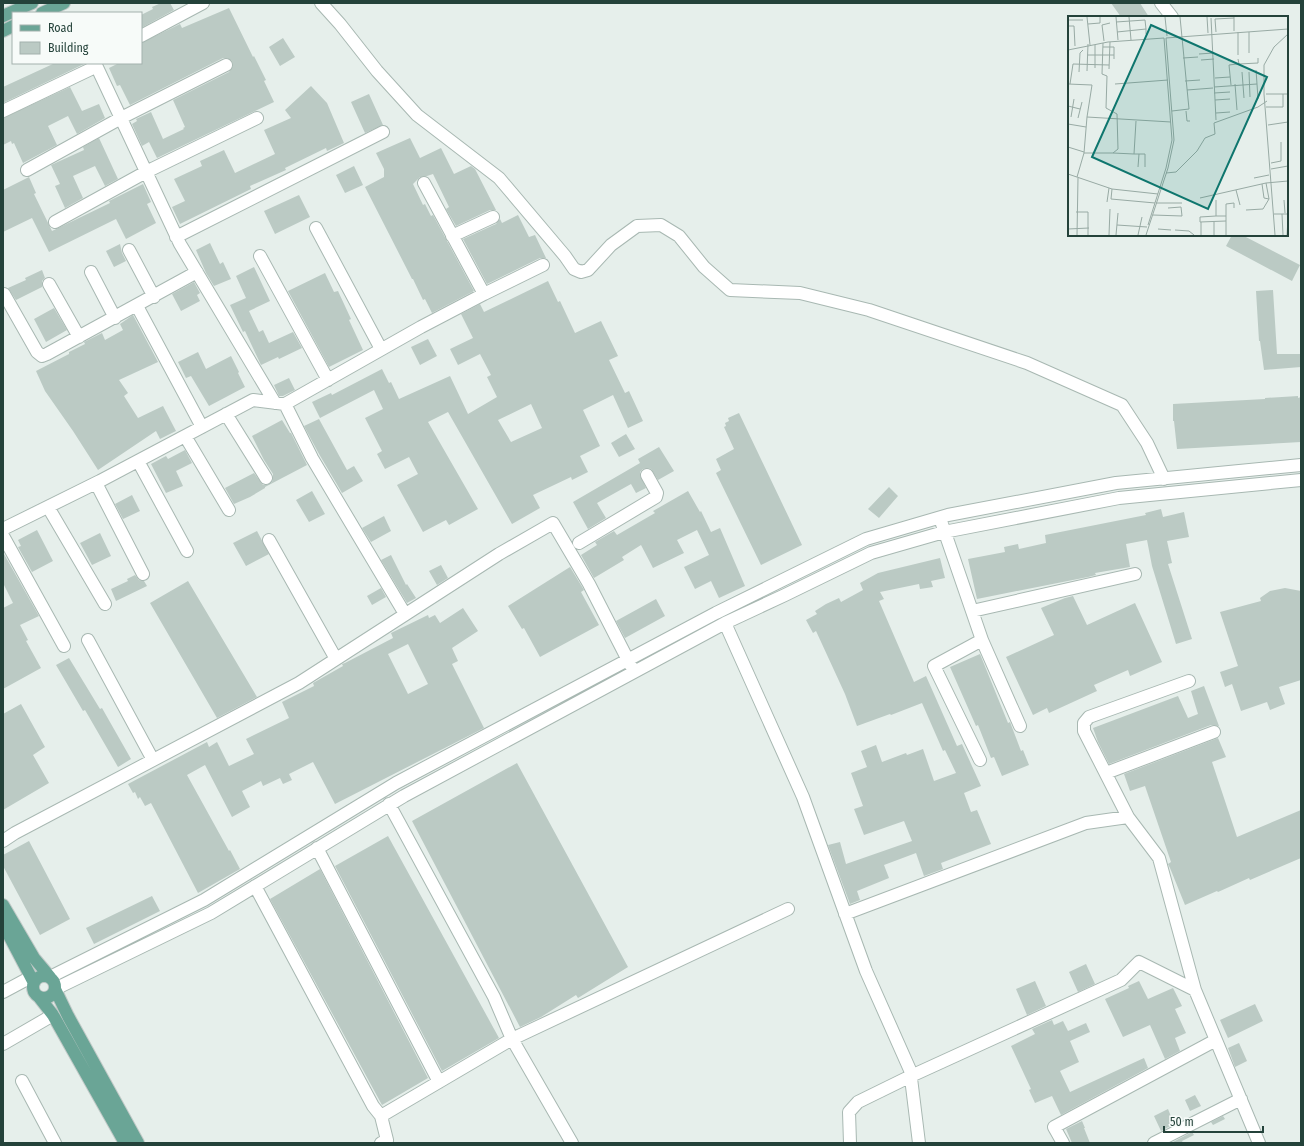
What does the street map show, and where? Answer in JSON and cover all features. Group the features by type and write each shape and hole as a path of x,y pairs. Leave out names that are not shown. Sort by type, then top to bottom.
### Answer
{"main road":[{"path":"3,16 32,3"},
{"path":"44,12 64,3"},
{"path":"3,31 12,26"},
{"path":"3,905 34,958 55,983 55,989 68,1016 138,1143"},
{"path":"3,924 32,980 34,992 40,997 54,1015 125,1143"},
{"path":"32,980 40,976 50,977"},
{"path":"40,997 50,997 55,989"}],"street":[{"path":"142,35 203,3"},
{"path":"321,3 340,24 377,72 417,115 499,178 565,256 574,269 581,272 588,270 611,245 637,226 661,225 680,236 704,267 730,290 800,293 869,310 1027,364 1122,405 1147,443 1164,479"},
{"path":"1161,3 1171,16"},
{"path":"3,112 91,69 94,64"},
{"path":"94,64 176,237 280,403 405,614"},
{"path":"27,170 121,118 226,65"},
{"path":"55,222 146,172 258,118"},
{"path":"176,237 383,132"},
{"path":"424,184 484,294"},
{"path":"452,236 493,217"},
{"path":"316,228 381,349"},
{"path":"129,250 154,297"},
{"path":"260,256 328,380"},
{"path":"3,530 96,483 253,400 280,403 328,380 381,349 484,294 543,266"},
{"path":"91,272 115,318"},
{"path":"4,294 37,352 42,356 154,297 197,272"},
{"path":"49,284 79,337"},
{"path":"137,306 202,426"},
{"path":"226,414 266,478"},
{"path":"185,436 229,510"},
{"path":"138,461 187,551"},
{"path":"50,977 204,900 396,783 716,613 866,539 940,518 1116,483 1301,465"},
{"path":"573,546 656,497 657,493 647,475"},
{"path":"55,989 211,912 389,804 725,623 785,596 871,553 944,532 1118,498 1301,480"},
{"path":"96,483 143,574"},
{"path":"48,507 105,604"},
{"path":"940,518 982,640 1020,726"},
{"path":"3,841 15,833 299,684 499,554 553,523 573,546 589,584 634,672"},
{"path":"3,536 64,646"},
{"path":"269,540 336,660"},
{"path":"972,611 1135,574"},
{"path":"725,623 802,797 866,971 910,1070 919,1143"},
{"path":"88,640 153,760"},
{"path":"980,760 934,666 982,640"},
{"path":"1189,681 1089,717 1084,723 1084,730 1128,817 1159,858 1195,990 1259,1143"},
{"path":"1106,773 1214,732"},
{"path":"389,804 494,997 512,1039 572,1143"},
{"path":"845,914 1086,823 1128,817"},
{"path":"316,848 439,1082"},
{"path":"255,886 370,1099 381,1116 387,1140 381,1143"},
{"path":"381,1116 512,1039 788,909"},
{"path":"850,1143 849,1112 858,1102 911,1076 1121,980 1139,962 1195,990"},
{"path":"3,992 32,980"},
{"path":"3,1044 54,1015"},
{"path":"1063,1143 1054,1127 1216,1040"},
{"path":"22,1081 55,1143"},
{"path":"1154,1143 1241,1099"}],"building":[{"path":"161,3 170,3 174,10 142,27 142,14 153,9 152,7"},
{"path":"1111,3 1140,3 1148,16 1120,16"},
{"path":"229,8 266,80 264,81 274,102 157,158 149,142 142,146 132,124 137,121 136,119 151,112 163,139 184,129 183,128 185,127 173,100 229,72 233,66 232,61 227,58 223,58 130,105 120,85 117,86 109,68 117,64 142,64 142,43 180,24 182,28"},
{"path":"283,38 295,57 280,66 269,47"},
{"path":"53,64 84,64 3,103 3,87"},
{"path":"311,86 327,103 344,143 327,151 326,148 285,168 286,170 250,186 251,189 180,224 172,207 185,201 174,179 202,166 200,161 224,150 235,173 275,154 264,130 291,118 285,110"},
{"path":"70,87 82,111 99,104 105,118 77,134 68,116 48,126 57,145 23,163 14,143 12,144 11,141 3,145 3,118"},
{"path":"369,94 383,125 365,133 351,102"},
{"path":"99,138 118,179 105,186 95,166 73,176 83,198 65,208 55,186 60,184 51,165 84,150 83,147"},
{"path":"410,138 420,158 441,148 454,174 471,166 475,169 496,210 490,210 456,226 446,209 449,207 433,174 420,177 413,184 423,205 425,204 431,216 433,215 474,291 432,313 425,299 423,300 365,187 384,177 384,169 376,153"},
{"path":"354,166 363,185 345,193 336,175"},
{"path":"29,177 36,193 34,194 52,231 110,203 109,201 143,184 151,202 147,204 156,223 126,239 116,219 49,252 32,218 3,232 3,190"},
{"path":"299,195 310,217 275,234 264,211"},
{"path":"518,215 529,237 535,235 546,258 540,258 487,284 463,239 496,224 500,219 502,223"},
{"path":"1231,236 1244,236 1300,265 1292,281 1226,246"},
{"path":"210,243 220,264 223,262 231,279 214,286 206,273 196,250"},
{"path":"120,244 126,261 114,267 106,251"},
{"path":"254,267 270,301 249,311 259,332 263,330 269,343 293,332 302,348 279,359 278,357 261,365 245,331 243,332 230,305 246,298 236,276"},
{"path":"42,270 45,278 42,281 42,287 16,300 8,288 26,280 25,278"},
{"path":"325,273 334,292 338,291 363,350 329,367 288,291"},
{"path":"548,281 558,302 560,301 575,333 601,321 618,356 609,360 625,393 629,391 643,421 628,428 613,395 583,410 600,446 580,456 588,472 572,480 571,477 533,495 540,508 512,524 448,412 428,422 478,509 449,525 446,520 423,532 397,485 418,474 409,457 385,469 377,454 382,451 365,418 383,409 374,390 320,418 312,402 331,393 332,395 382,369 389,383 391,382 399,399 450,376 468,414 497,397 487,377 491,375 480,354 458,365 450,349 473,338 461,314 480,304 484,312","holes":["531,404 542,428 511,442 498,420"]},
{"path":"194,282 200,293 197,295 200,301 181,311 172,294"},
{"path":"1273,290 1277,354 1301,354 1301,367 1264,370 1259,341 1256,291"},
{"path":"54,308 67,330 46,342 34,319"},
{"path":"133,315 158,362 119,380 128,393 124,396 138,418 163,406 176,431 160,439 156,431 98,470 45,391 36,371 69,354 69,352 85,344 84,342 102,333 105,340 123,330 120,324"},
{"path":"428,339 437,356 420,365 411,347"},
{"path":"198,352 206,369 231,356 245,387 209,406 191,376 186,378 178,362"},
{"path":"289,378 295,390 283,396 279,396 274,385"},
{"path":"1298,396 1298,398 1301,397 1301,442 1177,449 1173,421 1173,404"},
{"path":"739,413 802,545 761,565 716,473 721,470 716,459 734,449 724,427 726,426 725,423 729,421 728,418"},
{"path":"319,419 347,470 354,466 363,481 342,493 304,426"},
{"path":"282,420 291,433 307,465 265,487 250,497 234,504 225,488 254,473 263,485 267,485 272,482 273,474 252,436"},
{"path":"626,434 635,449 619,457 611,443"},
{"path":"659,447 674,471 658,480 651,469 643,469 640,472 640,475 646,488 636,493 631,484 597,503 606,518 588,529 573,502 640,463 638,459"},
{"path":"185,450 192,463 176,471 183,486 166,493 151,464 166,456 168,459"},
{"path":"889,487 898,496 879,518 868,509"},
{"path":"312,491 325,514 309,522 296,500"},
{"path":"688,491 700,512 701,511 711,532 720,528 745,586 719,598 711,581 695,589 684,567 709,555 697,530 677,540 684,553 653,568 641,545 622,557 624,560 594,578 581,555 597,545 595,542 614,531 617,535 655,513 653,511"},
{"path":"132,495 140,511 123,519 115,504"},
{"path":"1161,509 1163,517 1184,512 1189,537 1167,541 1172,563 1168,564 1192,639 1176,644 1152,566 1147,540 1126,544 1130,567 1095,573 1096,575 1088,577 977,599 968,559 1005,552 1004,547 1018,544 1019,549 1046,543 1045,535 1146,515 1145,513"},
{"path":"384,516 391,531 371,542 362,528"},
{"path":"37,530 53,561 32,572 18,547 21,546 18,540"},
{"path":"257,531 269,554 246,566 233,543"},
{"path":"100,533 111,556 92,565 80,543"},
{"path":"4,554 39,616 20,625 28,640 26,641 41,668 3,689 3,608 13,603 3,583"},
{"path":"391,555 406,585 407,584 416,598 407,603 381,560"},
{"path":"940,558 945,578 931,581 933,587 920,589 919,584 880,592 884,599 879,601 914,682 926,676 957,746 962,744 981,786 964,793 971,812 977,810 991,844 941,863 943,869 924,876 916,853 884,865 889,878 857,891 860,900 850,904 828,845 840,842 846,864 912,841 904,821 864,835 854,809 863,806 851,773 867,767 861,751 876,745 882,762 906,753 907,755 923,749 934,781 956,773 945,750 943,751 922,703 857,726 845,694 816,631 813,633 806,620 817,614 815,611 826,604 839,598 841,602 863,590 860,583 878,573"},
{"path":"441,565 448,578 437,585 429,571"},
{"path":"570,567 584,590 581,592 599,625 540,657 524,628 522,629 508,606"},
{"path":"135,575 139,580 144,581 147,586 116,601 111,589 128,581 127,579"},
{"path":"188,581 257,697 217,718 150,603"},
{"path":"381,588 386,597 372,605 367,596"},
{"path":"1285,588 1301,591 1301,680 1279,687 1285,704 1270,710 1267,702 1241,711 1232,684 1225,687 1220,672 1238,666 1220,612 1261,601 1260,598 1270,591"},
{"path":"1073,596 1087,625 1135,603 1162,662 1130,676 1128,670 1094,685 1097,691 1049,713 1047,708 1033,715 1006,657 1054,635 1041,608"},
{"path":"656,599 665,616 625,638 616,621"},
{"path":"463,608 478,631 452,648 458,661 452,664 484,728 335,804 313,762 289,774 292,780 283,784 280,778 263,786 261,781 242,791 250,807 232,817 205,765 187,775 240,869 198,893 151,803 145,806 140,797 138,799 135,792 133,793 128,784 207,742 209,747 217,742 229,766 254,754 246,739 289,718 282,702 314,686 313,683 343,666 342,664 393,638 391,633 428,615 429,618 435,615 440,623","holes":["408,644 428,684 408,694 388,654"]},
{"path":"980,654 1008,723 1010,722 1021,751 1023,750 1029,765 1002,776 994,757 991,758 978,725 976,726 950,667"},
{"path":"69,658 100,709 102,708 131,759 118,767 85,710 83,711 56,665"},
{"path":"1204,686 1219,726 1211,725 1109,764 1093,728 1178,696 1188,718 1198,714 1191,691"},
{"path":"21,704 45,747 33,755 49,783 3,810 3,714"},
{"path":"1218,738 1226,757 1212,762 1237,837 1301,810 1301,858 1250,880 1249,878 1185,905 1168,864 1171,862 1145,786 1130,791 1124,774"},
{"path":"517,763 628,967 578,998 576,995 541,1017 520,1027 412,821"},
{"path":"388,836 499,1038 442,1071 335,866"},
{"path":"29,841 70,919 40,935 3,866 3,855"},
{"path":"320,869 428,1078 382,1105 270,899"},
{"path":"152,896 160,911 94,944 86,928"},
{"path":"1086,964 1095,984 1078,992 1069,972"},
{"path":"1035,981 1046,1006 1027,1015 1016,989"},
{"path":"1139,981 1148,999 1173,988 1182,1006 1175,1009 1186,1033 1175,1038 1180,1051 1165,1059 1150,1025 1123,1037 1105,999 1129,988 1128,986"},
{"path":"1255,1004 1263,1021 1228,1038 1220,1020"},
{"path":"1052,1020 1054,1025 1063,1021 1068,1031 1086,1023 1090,1032 1070,1041 1079,1062 1060,1071 1070,1092 1144,1058 1148,1068 1061,1115 1052,1096 1035,1103 1029,1090 1031,1089 1011,1046 1035,1034 1032,1029"},
{"path":"1239,1043 1247,1061 1235,1067 1228,1048"},
{"path":"1195,1095 1201,1106 1190,1111 1185,1100"},
{"path":"1168,1109 1174,1124 1161,1131 1154,1116"},
{"path":"1223,1116 1225,1119 1213,1125 1211,1122"},
{"path":"1082,1121 1090,1143 1072,1143 1066,1129"},
{"path":"1192,1132 1194,1135 1182,1141 1183,1143 1171,1143"}]}
